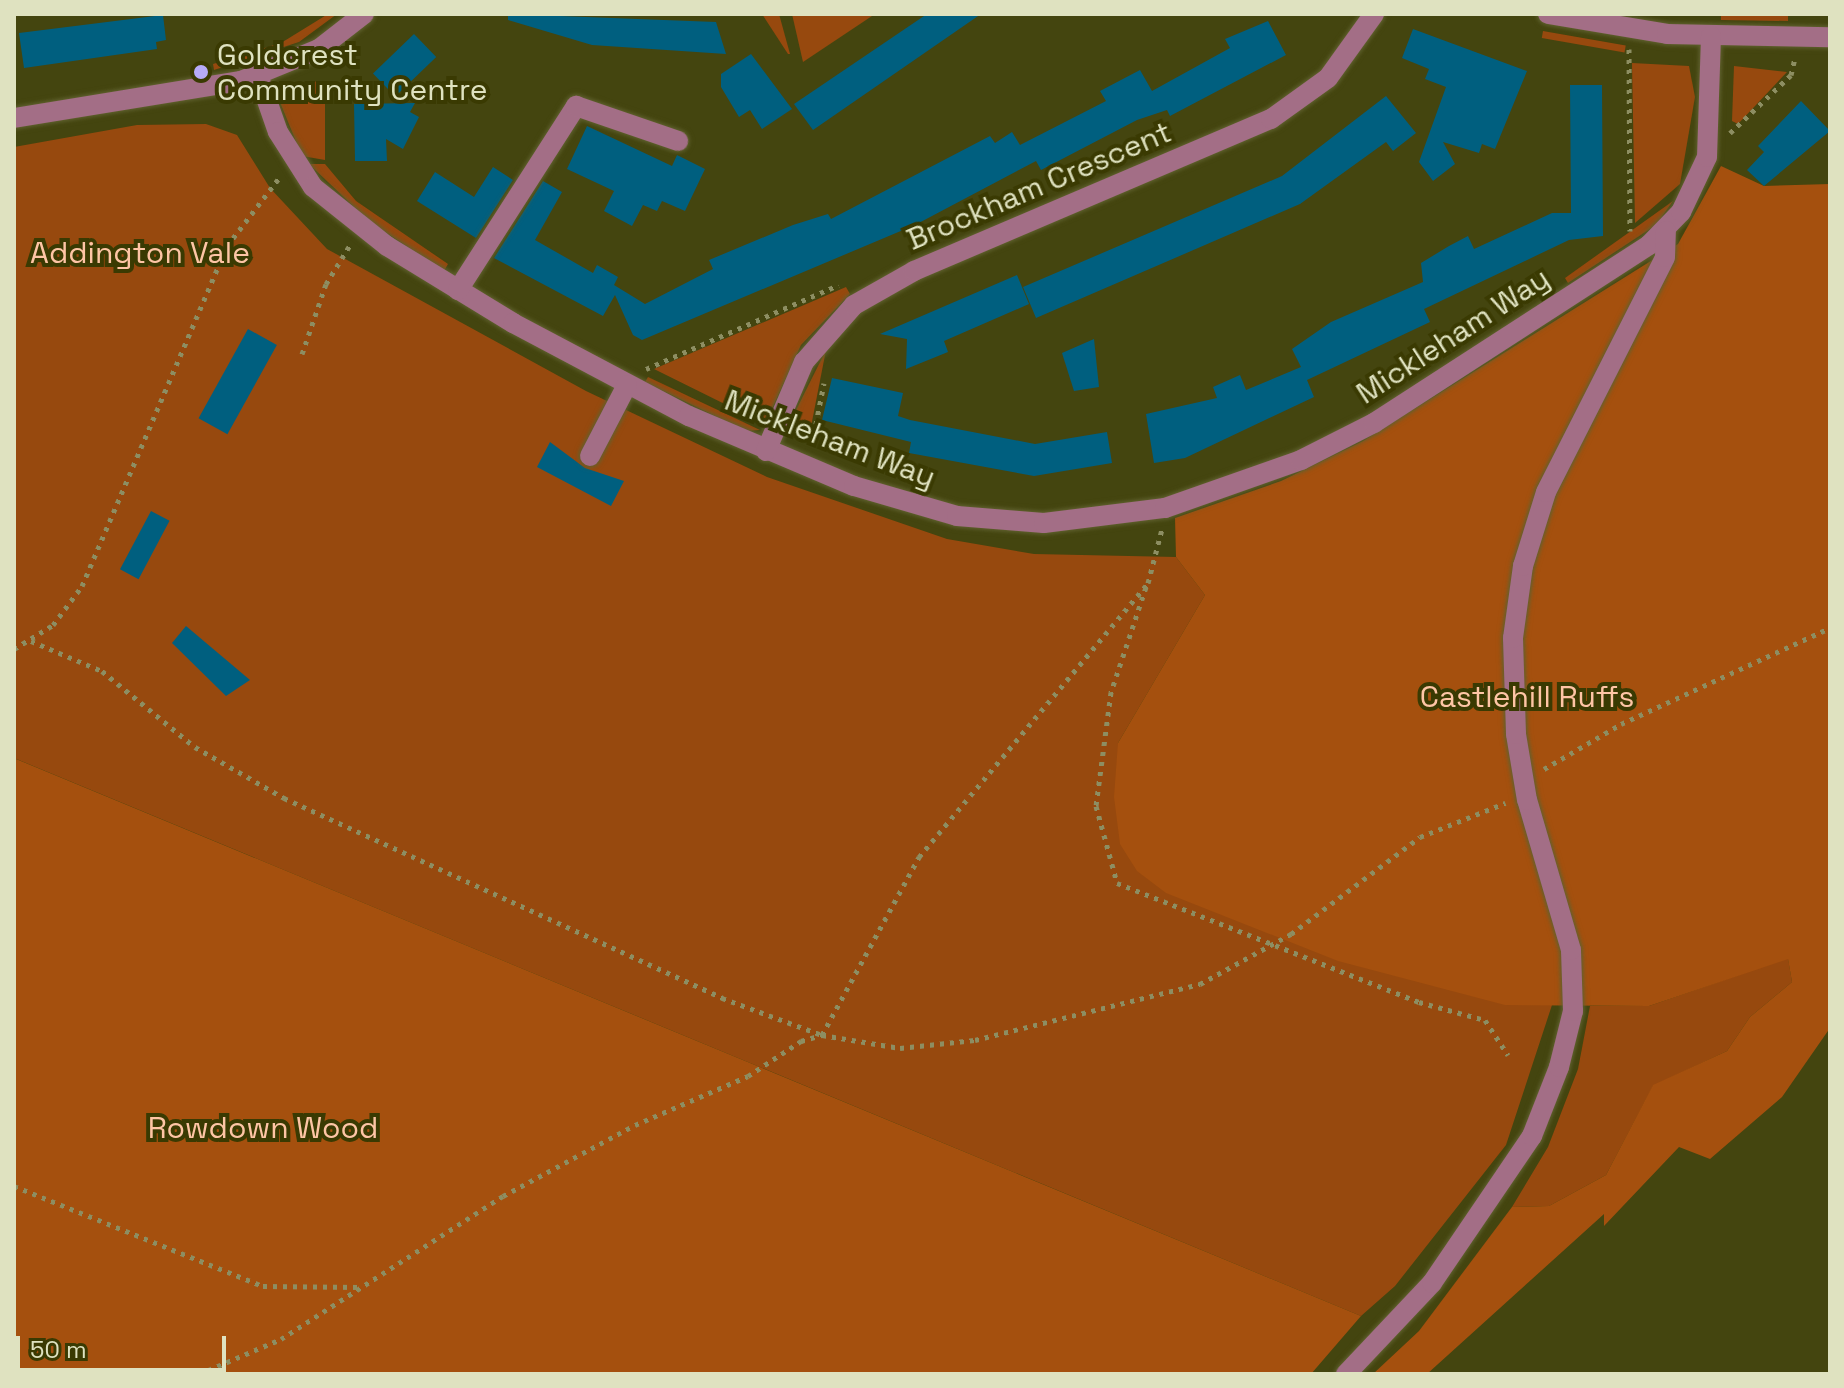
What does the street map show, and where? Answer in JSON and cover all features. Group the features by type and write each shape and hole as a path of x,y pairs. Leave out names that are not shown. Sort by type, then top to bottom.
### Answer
{"street":[{"path":"14,118 198,92 258,75 319,49 364,14"},
{"name":"Brockham Crescent","path":"766,451 814,346 865,297 1271,119 1328,78 1374,14"},
{"path":"1548,14 1629,31 1711,36 1830,37"},
{"name":"Mickleham Way","path":"258,75 297,165 361,228 458,290 627,385 766,451 893,500 976,519 1061,523 1165,508 1264,476 1356,433 1634,255 1666,231 1697,183 1710,143 1711,36"},
{"path":"458,290 576,106 678,141"},
{"path":"1346,1374 1432,1283 1532,1136 1559,1067 1573,1011 1571,950 1525,787 1513,638 1523,566 1546,492 1665,257 1666,231"},
{"path":"590,456 627,385"}],"path":[{"path":"1629,31 1634,255"},
{"path":"1710,143 1737,129 1791,75 1799,37"},
{"path":"14,649 31,641 82,586 243,217 297,165"},
{"path":"302,354 331,273 361,228"},
{"path":"627,385 657,362 845,282 865,297"},
{"path":"1165,508 1148,583 1111,692 1096,806 1117,883 1485,1020 1508,1055"},
{"path":"199,1374 281,1339 503,1196 822,1035 919,857 1148,583"},
{"path":"31,641 102,671 195,747 284,798 722,998 822,1035 900,1048 1043,1027 1200,984 1275,944 1420,837 1519,797 1532,775 1621,724 1830,628"},
{"path":"14,1186 263,1286 364,1287"}],"green space":[{"path":"328,14 337,14 299,42 214,70 213,64 281,43"},
{"path":"762,14 779,14 790,54 788,54"},
{"path":"792,14 875,14 803,62"},
{"path":"1721,14 1788,14 1788,21 1721,20"},
{"path":"1543,31 1626,46 1625,52 1542,38"},
{"path":"1632,63 1689,66 1695,97 1680,184 1635,223"},
{"path":"1734,66 1787,72 1738,124 1732,121"},
{"path":"312,81 325,83 325,160 302,156 279,100 281,91"},
{"name":"Addington Vale","path":"206,124 237,135 270,188 327,249 586,391 767,477 947,539 1034,554 1176,557 1205,595 1118,743 1507,999 1552,1005 1506,1145 1395,1286 1361,1316 14,758 14,147 137,125"},
{"path":"309,164 325,164 356,201 448,264 444,271 369,221"},
{"name":"Castlehill Ruffs","path":"1721,166 1764,186 1830,184 1830,1028 1782,1097 1710,1159 1679,1147 1604,1226 1604,1214 1427,1374 1373,1374 1419,1331 1512,1207 1549,1206 1606,1175 1653,1085 1727,1051 1750,1017 1792,982 1788,959 1649,1006 1505,1005 1338,961 1166,893 1137,871 1120,844 1114,797 1118,743 1205,595 1176,557 1175,518 1281,481 1363,441 1678,244"},
{"path":"1673,201 1656,225 1568,283 1565,278"},
{"path":"846,287 850,294 801,345 765,424 654,369"},
{"path":"826,350 808,442 790,435 789,424"},
{"path":"648,377 760,430 746,431 645,382"},
{"name":"Rowdown Wood","path":"14,758 1361,1316 1311,1374 14,1374"},
{"path":"1788,958 1792,982 1750,1017 1727,1051 1653,1086 1606,1175 1549,1206 1512,1207 1548,1147 1578,1069 1590,1006 1649,1006"}],"building":[{"path":"508,14 716,22 726,54 592,45 508,20"},
{"path":"927,14 981,14 813,130 794,104"},
{"path":"163,15 166,40 156,42 157,49 24,68 19,33"},
{"path":"1268,21 1286,55 1170,116 1167,110 1137,120 1041,170 1036,161 915,225 642,340 633,335 615,295 603,316 494,258 543,181 562,192 535,240 593,273 597,265 618,277 614,285 645,304 713,269 709,260 793,225 828,214 831,219 990,136 995,143 1012,132 1020,145 1106,101 1100,91 1140,70 1152,91 1230,48 1225,39"},
{"path":"1413,29 1527,71 1495,149 1482,144 1479,153 1443,142 1455,164 1433,181 1419,162 1446,87 1425,79 1429,69 1402,58"},
{"path":"414,34 436,57 395,97 373,74"},
{"path":"751,54 792,109 762,129 750,110 739,117 721,87 721,74"},
{"path":"1570,85 1602,85 1603,236 1569,240 1424,309 1430,322 1307,380 1314,397 1185,458 1154,463 1146,414 1217,398 1213,387 1240,375 1246,390 1301,367 1292,349 1331,322 1423,282 1421,263 1449,246 1468,236 1474,249 1552,213 1571,213"},
{"path":"1386,96 1416,133 1393,151 1386,142 1300,204 1036,318 1023,287 1282,176"},
{"path":"1801,101 1830,131 1764,186 1747,170 1764,152 1758,146"},
{"path":"415,103 410,112 419,117 403,149 386,139 387,161 355,161 354,104"},
{"path":"587,126 672,166 677,155 705,169 685,211 662,201 657,211 643,205 632,226 604,211 614,191 567,169"},
{"path":"493,167 513,180 476,238 417,201 435,172 474,197"},
{"path":"1017,275 1029,304 944,341 948,352 906,369 907,339 880,334"},
{"path":"248,329 277,345 227,434 199,418"},
{"path":"1094,339 1099,387 1074,391 1062,353"},
{"path":"832,378 903,393 898,416 910,420 1035,444 1107,432 1112,463 1034,476 909,453 911,442 822,420"},
{"path":"550,442 585,468 624,481 611,506 537,467"},
{"path":"151,511 170,521 139,579 120,569"},
{"path":"186,626 250,680 226,696 172,643"}],"place":[{"name":"Goldcrest Community Centre","path":"201,72"}]}
